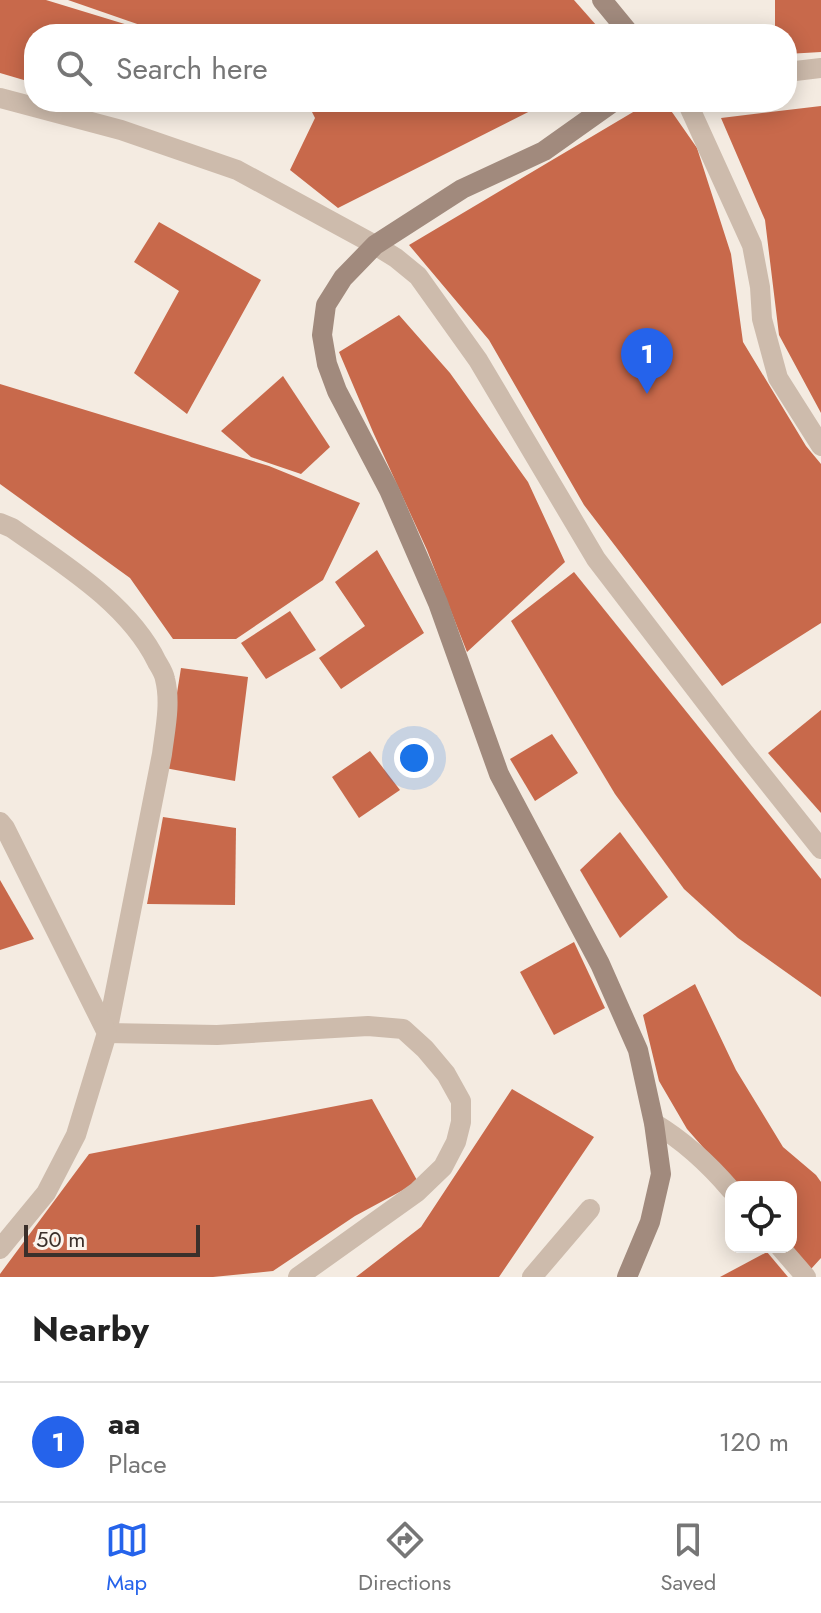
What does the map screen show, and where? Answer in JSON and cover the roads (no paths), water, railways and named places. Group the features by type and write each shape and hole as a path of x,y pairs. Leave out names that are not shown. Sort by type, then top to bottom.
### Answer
{"street":[{"path":"602,0 622,24"},
{"path":"797,71 821,68"},
{"path":"0,98 24,104"},
{"path":"53,112 121,130 237,170 375,245 418,276 478,360 596,559 821,849"},
{"path":"599,112 544,151 462,189 375,245 343,278 326,305 322,335 327,364 337,391 389,490 438,603 499,774 600,964 638,1050 654,1123 661,1174 650,1222 627,1277"},
{"path":"692,112 752,245 762,319 778,378 821,446"},
{"path":"0,523 12,528 87,581 126,618 150,647 165,678 168,710 107,1033 76,1135 46,1193 0,1249"},
{"path":"2,827 107,1033"},
{"path":"107,1033 217,1035 368,1026 403,1029 446,1074 461,1101 461,1122 456,1142 443,1167 417,1192 298,1277"},
{"path":"654,1123 691,1148 725,1184"},
{"path":"532,1277 590,1209"},
{"path":"785,1253 806,1277"}],"place":[{"name":"aa","path":"647,394"}]}
